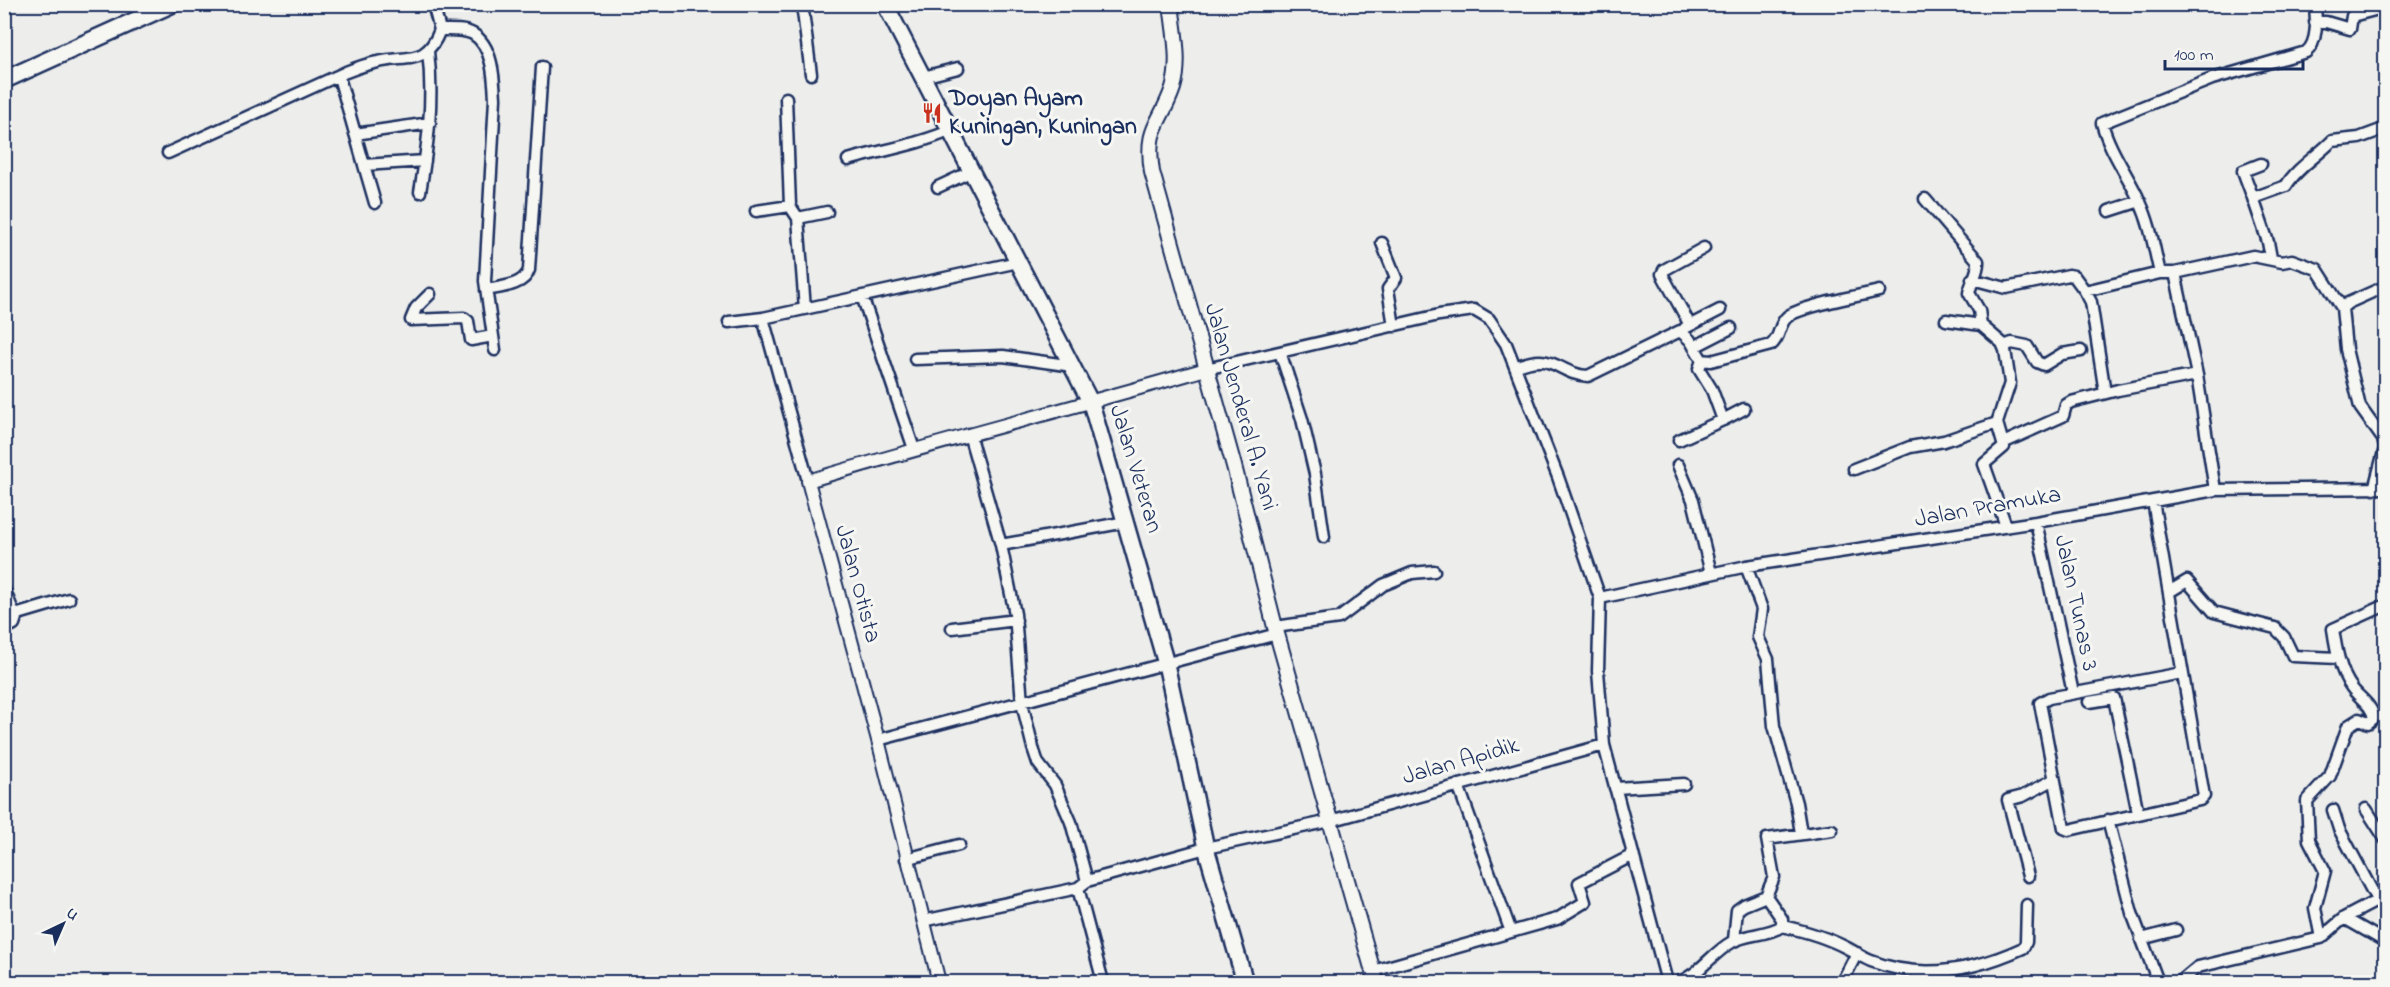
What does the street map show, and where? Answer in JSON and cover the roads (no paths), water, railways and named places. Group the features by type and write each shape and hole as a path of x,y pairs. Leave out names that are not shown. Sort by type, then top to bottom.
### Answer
{"highway":[{"path":"4,80 171,4"}],"main road":[{"name":"Jalan Veteran","path":"885,4 1091,403 1166,664 1206,848 1245,982"},
{"name":"Jalan Jenderal A. Yani","path":"1171,4 1176,69 1173,88 1152,132 1149,148 1152,172 1234,466 1276,631 1374,977"}],"street":[{"path":"168,153 339,77 345,72 369,64 420,57 428,51 440,30 433,4"},
{"path":"802,4 811,74"},
{"path":"2160,273 2151,228 2140,201 2111,150 2102,123 2212,79 2306,52 2312,47 2315,22 2314,4"},
{"path":"2315,22 2326,22 2350,29 2352,15 2385,7"},
{"path":"440,30 465,31 473,34 481,41 493,72 495,99 486,290 495,350"},
{"path":"420,192 430,123 432,82 428,51"},
{"path":"486,290 515,283 526,276 529,270 542,67"},
{"path":"923,77 958,68"},
{"path":"339,77 375,203"},
{"path":"786,98 790,206 798,218 805,309"},
{"path":"355,134 430,123"},
{"path":"2253,198 2286,186 2291,177 2316,159 2332,141 2359,138 2385,128"},
{"path":"848,160 899,146 916,145 949,131"},
{"path":"364,165 425,161"},
{"path":"2260,164 2243,171 2268,242 2271,258"},
{"path":"938,187 970,172"},
{"path":"1925,199 1978,261 1979,269 1972,279 1969,293 1979,310 1981,325"},
{"path":"2109,211 2140,201"},
{"path":"756,211 790,206"},
{"path":"798,218 827,212"},
{"path":"1382,243 1396,278 1388,289 1394,326"},
{"path":"1690,325 1662,274 1664,270 1704,248"},
{"path":"2085,291 2160,273 2175,273 2235,258 2253,256 2282,262 2292,260 2318,269 2342,308 2346,349 2360,406 2383,438 2385,448 2380,489"},
{"path":"729,322 763,318 1018,262"},
{"path":"2175,273 2197,375 2215,490"},
{"path":"1972,279 2006,288 2070,274 2074,276 2091,302 2105,393"},
{"path":"2342,308 2385,286"},
{"path":"1702,360 1711,361 1768,346 1779,339 1784,321 1797,312 1879,291"},
{"path":"430,294 416,308 411,320 464,318 468,321 470,340 493,336"},
{"path":"862,296 914,449"},
{"path":"763,318 808,481 914,449 1091,403 1206,369 1474,310 1489,319 1506,344 1558,477 1600,598 1598,671 1604,744 1667,982"},
{"path":"1515,367 1528,361 1552,361 1577,375 1588,376 1720,310"},
{"path":"1946,320 1981,325 2004,346 2010,383 1997,423 2004,447 1984,464 2006,526"},
{"path":"1694,347 1731,328"},
{"path":"1680,331 1684,332 1702,360"},
{"path":"2004,346 2012,344 2027,346 2037,362 2044,365 2062,354 2081,351"},
{"path":"1280,352 1310,451 1324,537"},
{"path":"915,359 1003,356 1073,366"},
{"path":"1702,360 1699,369 1712,390 1723,420"},
{"path":"2003,443 2022,437 2039,426 2063,416 2067,403 2197,375"},
{"path":"1679,440 1744,409"},
{"path":"1854,469 1910,447 1944,441 1997,423"},
{"path":"969,434 1001,545 1016,620 1022,702 1038,764 1055,785 1071,822 1103,982"},
{"path":"1678,465 1693,500 1711,573"},
{"name":"Jalan Otista","path":"808,481 878,740 906,859 939,982"},
{"name":"Jalan Pramuka","path":"1600,598 1746,566 2036,522 2215,490 2380,489"},
{"path":"2153,501 2204,796 2200,800 2108,819 2069,830 2064,828 2040,703 2049,698 2182,673"},
{"path":"1001,545 1126,522"},
{"name":"Jalan Tunas 3","path":"2036,522 2073,693"},
{"path":"1746,566 1762,609 1758,637 1768,658 1774,726 1801,832"},
{"path":"878,740 1166,664 1276,631 1339,618 1383,585 1412,573 1434,571"},
{"path":"2169,592 2187,581 2214,612 2275,628 2284,637 2293,656 2338,658"},
{"path":"4,589 15,615 14,624 4,629"},
{"path":"15,615 69,598"},
{"path":"2321,938 2315,908 2325,871 2309,840 2307,801 2330,776 2348,726 2359,719 2368,723 2374,718 2372,711 2351,687 2338,658 2333,629 2385,605"},
{"path":"952,628 1016,620"},
{"path":"2089,702 2114,698 2138,813"},
{"name":"Jalan Apidik","path":"923,921 1082,885 1206,848 1330,821 1604,744"},
{"path":"2028,876 2008,800 2023,796 2053,780"},
{"path":"1615,788 1684,784"},
{"path":"1458,785 1511,932"},
{"path":"2367,809 2385,840"},
{"path":"2180,982 2198,967 2321,938 2344,918 2381,898 2339,829 2333,810"},
{"path":"2108,819 2125,891 2158,982"},
{"path":"1734,940 1737,910 1767,896 1774,877 1767,839 1801,832 1832,830"},
{"path":"906,859 959,845"},
{"path":"1374,977 1557,919 1576,910 1585,902 1579,883 1633,855"},
{"path":"1767,896 1782,920 1782,926"},
{"path":"1679,982 1693,975 1734,940 1773,932 1782,926 1811,932 1852,950 1870,961 1907,972 1959,970 1998,960 2023,948 2026,942 2027,905"},
{"path":"2344,918 2385,942"},
{"path":"2141,939 2176,930"},
{"path":"1842,982 1852,950"}],"place":[{"name":"Doyan Ayam Kuningan, Kuningan","path":"932,113"}]}
